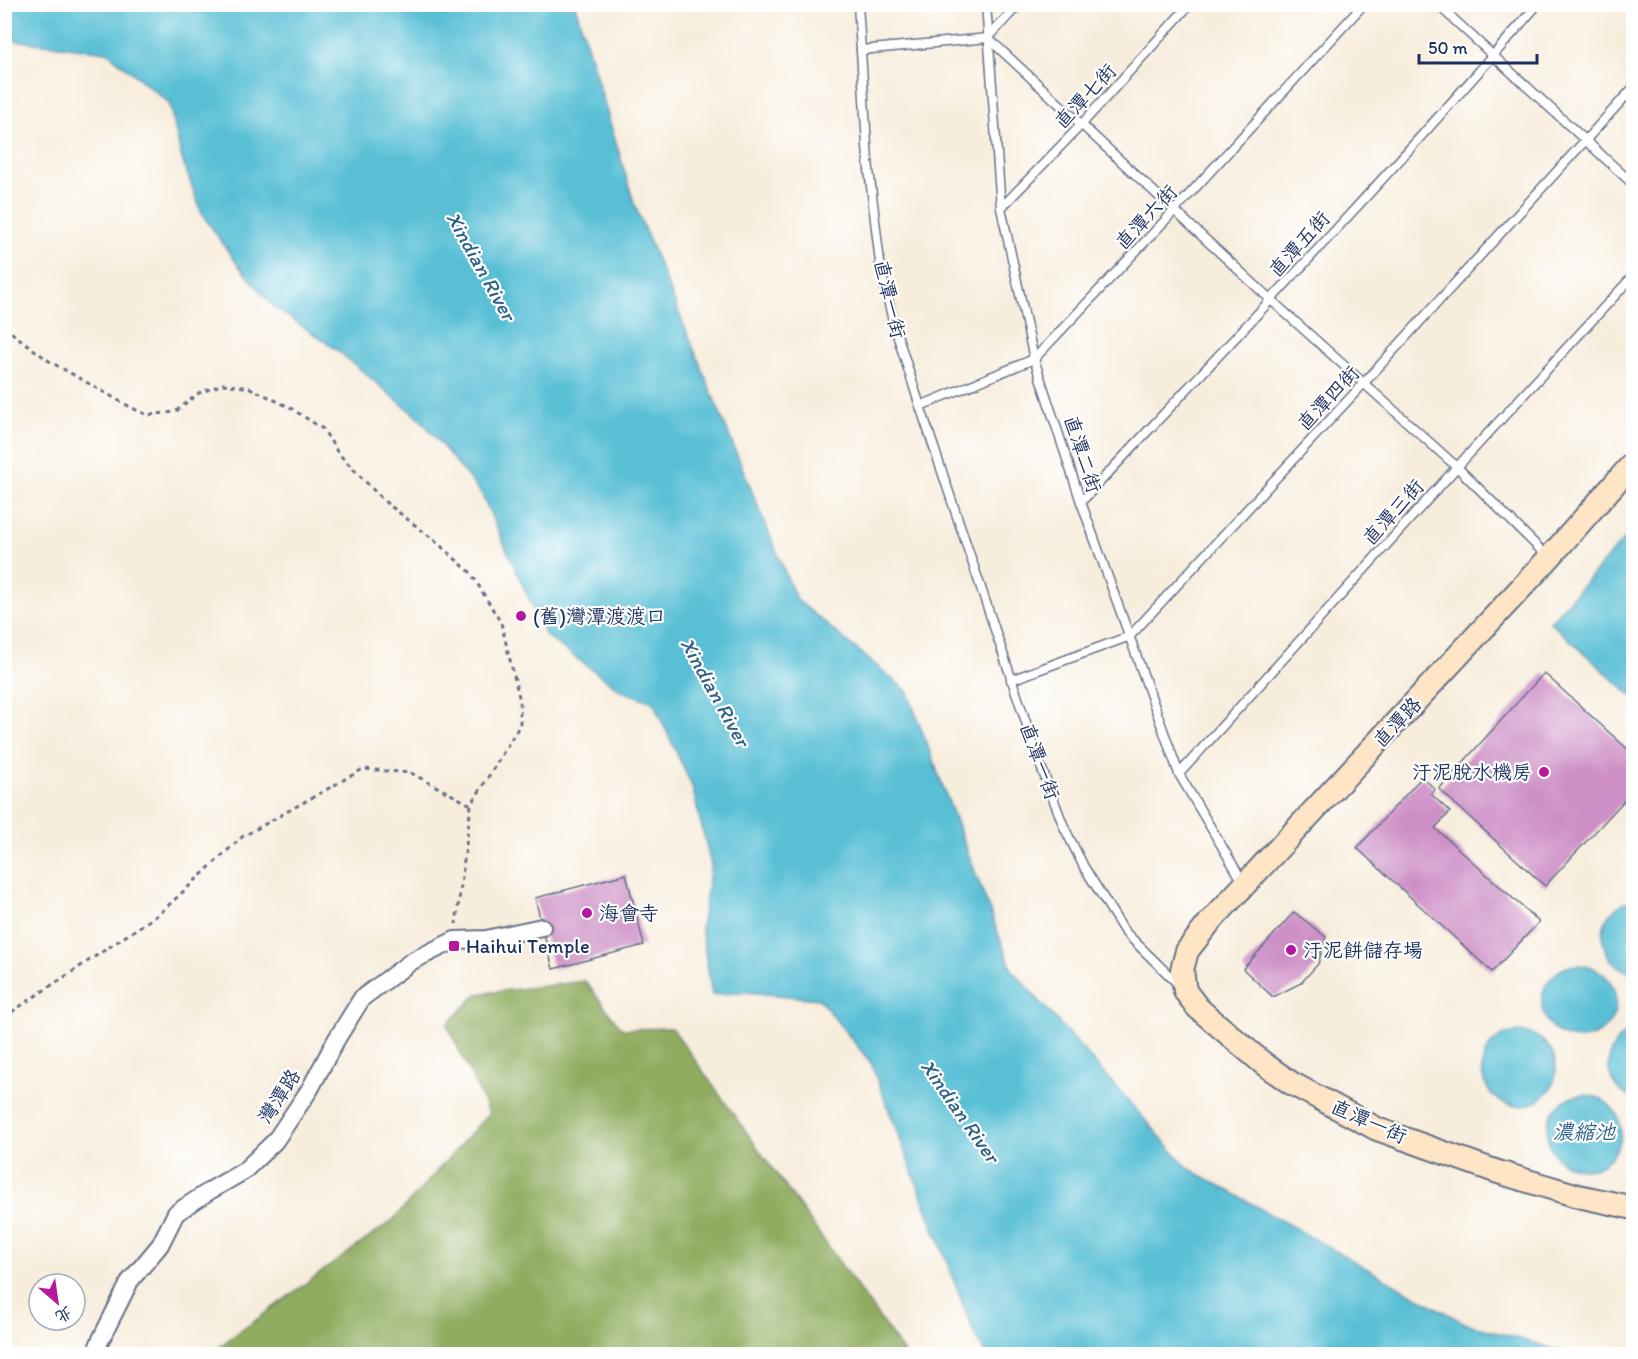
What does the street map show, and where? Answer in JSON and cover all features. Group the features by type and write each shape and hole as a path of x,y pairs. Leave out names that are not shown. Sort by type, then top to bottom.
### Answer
{"street":[{"name":"直潭路","path":"1185,991 1182,970 1187,951 1209,923 1549,558 1634,462"},
{"name":"灣潭路","path":"95,1354 130,1281 160,1245 176,1213 244,1171 275,1141 310,1089 362,998 412,961 454,940 486,939 542,927"},
{"name":"直潭一街","path":"1185,991 1198,1008 1273,1070 1301,1089 1377,1129 1498,1172 1578,1196 1634,1208"}],"lane":[{"name":"直潭一街","path":"858,4 868,161 881,271 894,325 920,406 1011,680 1064,827 1084,867 1124,931 1185,991"},
{"name":"直潭二街","path":"986,4 1001,208 1034,359 1081,502 1179,774 1245,885"},
{"path":"861,50 988,38 1019,4"},
{"name":"直潭七街","path":"1001,208 1081,125 1190,4"},
{"name":"直潭六街","path":"920,406 1034,359 1364,4"},
{"path":"1437,4 1634,185"},
{"name":"直潭五街","path":"1081,502 1271,300 1493,57 1538,4"},
{"path":"988,38 1271,300 1457,467 1549,558"},
{"name":"直潭四街","path":"1011,680 1130,636 1364,384 1634,87"},
{"name":"直潭三街","path":"1179,774 1634,275"}],"path":[{"path":"4,327 49,361 148,415 176,412 199,393 223,384 250,388 289,407 323,429 338,453 384,501 433,539 471,573 501,623 520,701 520,725 471,805 454,940"},
{"path":"4,1017 159,914 243,837 363,769 411,773 471,805"}],"green space":[{"path":"585,981 622,1029 672,1028 905,1354 209,1354 393,1220 489,1113 447,1025 477,994"}],"water":[{"name":"Xindian River","path":"5,4 575,5 634,203 796,599 907,691 1012,970 1188,1168 1464,1323 1572,1354 987,1354 975,1336 871,1063 819,999 746,992 712,995 701,928 711,865 692,786 653,702 622,691 546,636 481,493 422,421 337,350 274,307 238,265 202,214 182,159 169,103 107,52 5,39"},
{"path":"1633,529 1633,697 1550,622"},
{"path":"1633,900 1633,973 1624,970 1609,957 1603,940 1603,931 1611,913"},
{"path":"1579,965 1600,971 1610,981 1616,1002 1610,1023 1600,1033 1579,1039 1558,1033 1548,1023 1542,1002 1548,981 1558,971"},
{"name":"濃縮池","path":"1633,1029 1633,1099 1617,1087 1611,1077 1609,1060 1614,1045"},
{"name":"濃縮池","path":"1519,1032 1540,1038 1550,1048 1556,1069 1550,1090 1540,1100 1519,1106 1498,1100 1488,1090 1482,1069 1488,1048 1498,1038"},
{"name":"濃縮池","path":"1584,1095 1605,1101 1615,1111 1621,1132 1615,1153 1605,1163 1584,1169 1563,1163 1553,1153 1547,1132 1553,1111 1563,1101"}],"building":[{"name":"汙泥脫水機房","path":"1544,673 1634,755 1634,790 1545,886 1439,789"},
{"path":"1422,777 1435,789 1431,794 1450,812 1435,828 1539,922 1492,972 1357,848"},
{"name":"海會寺","path":"626,874 644,945 553,969 535,898"},
{"name":"汙泥餅儲存場","path":"1294,912 1326,937 1318,964 1301,983 1273,997 1243,969"}],"place":[{"name":"(舊)灣潭渡渡口","path":"521,616"},
{"name":"汙泥脫水機房","path":"1544,772"},
{"name":"海會寺","path":"587,913"},
{"name":"Haihui Temple","path":"454,946"},
{"name":"汙泥餅儲存場","path":"1291,950"}]}
